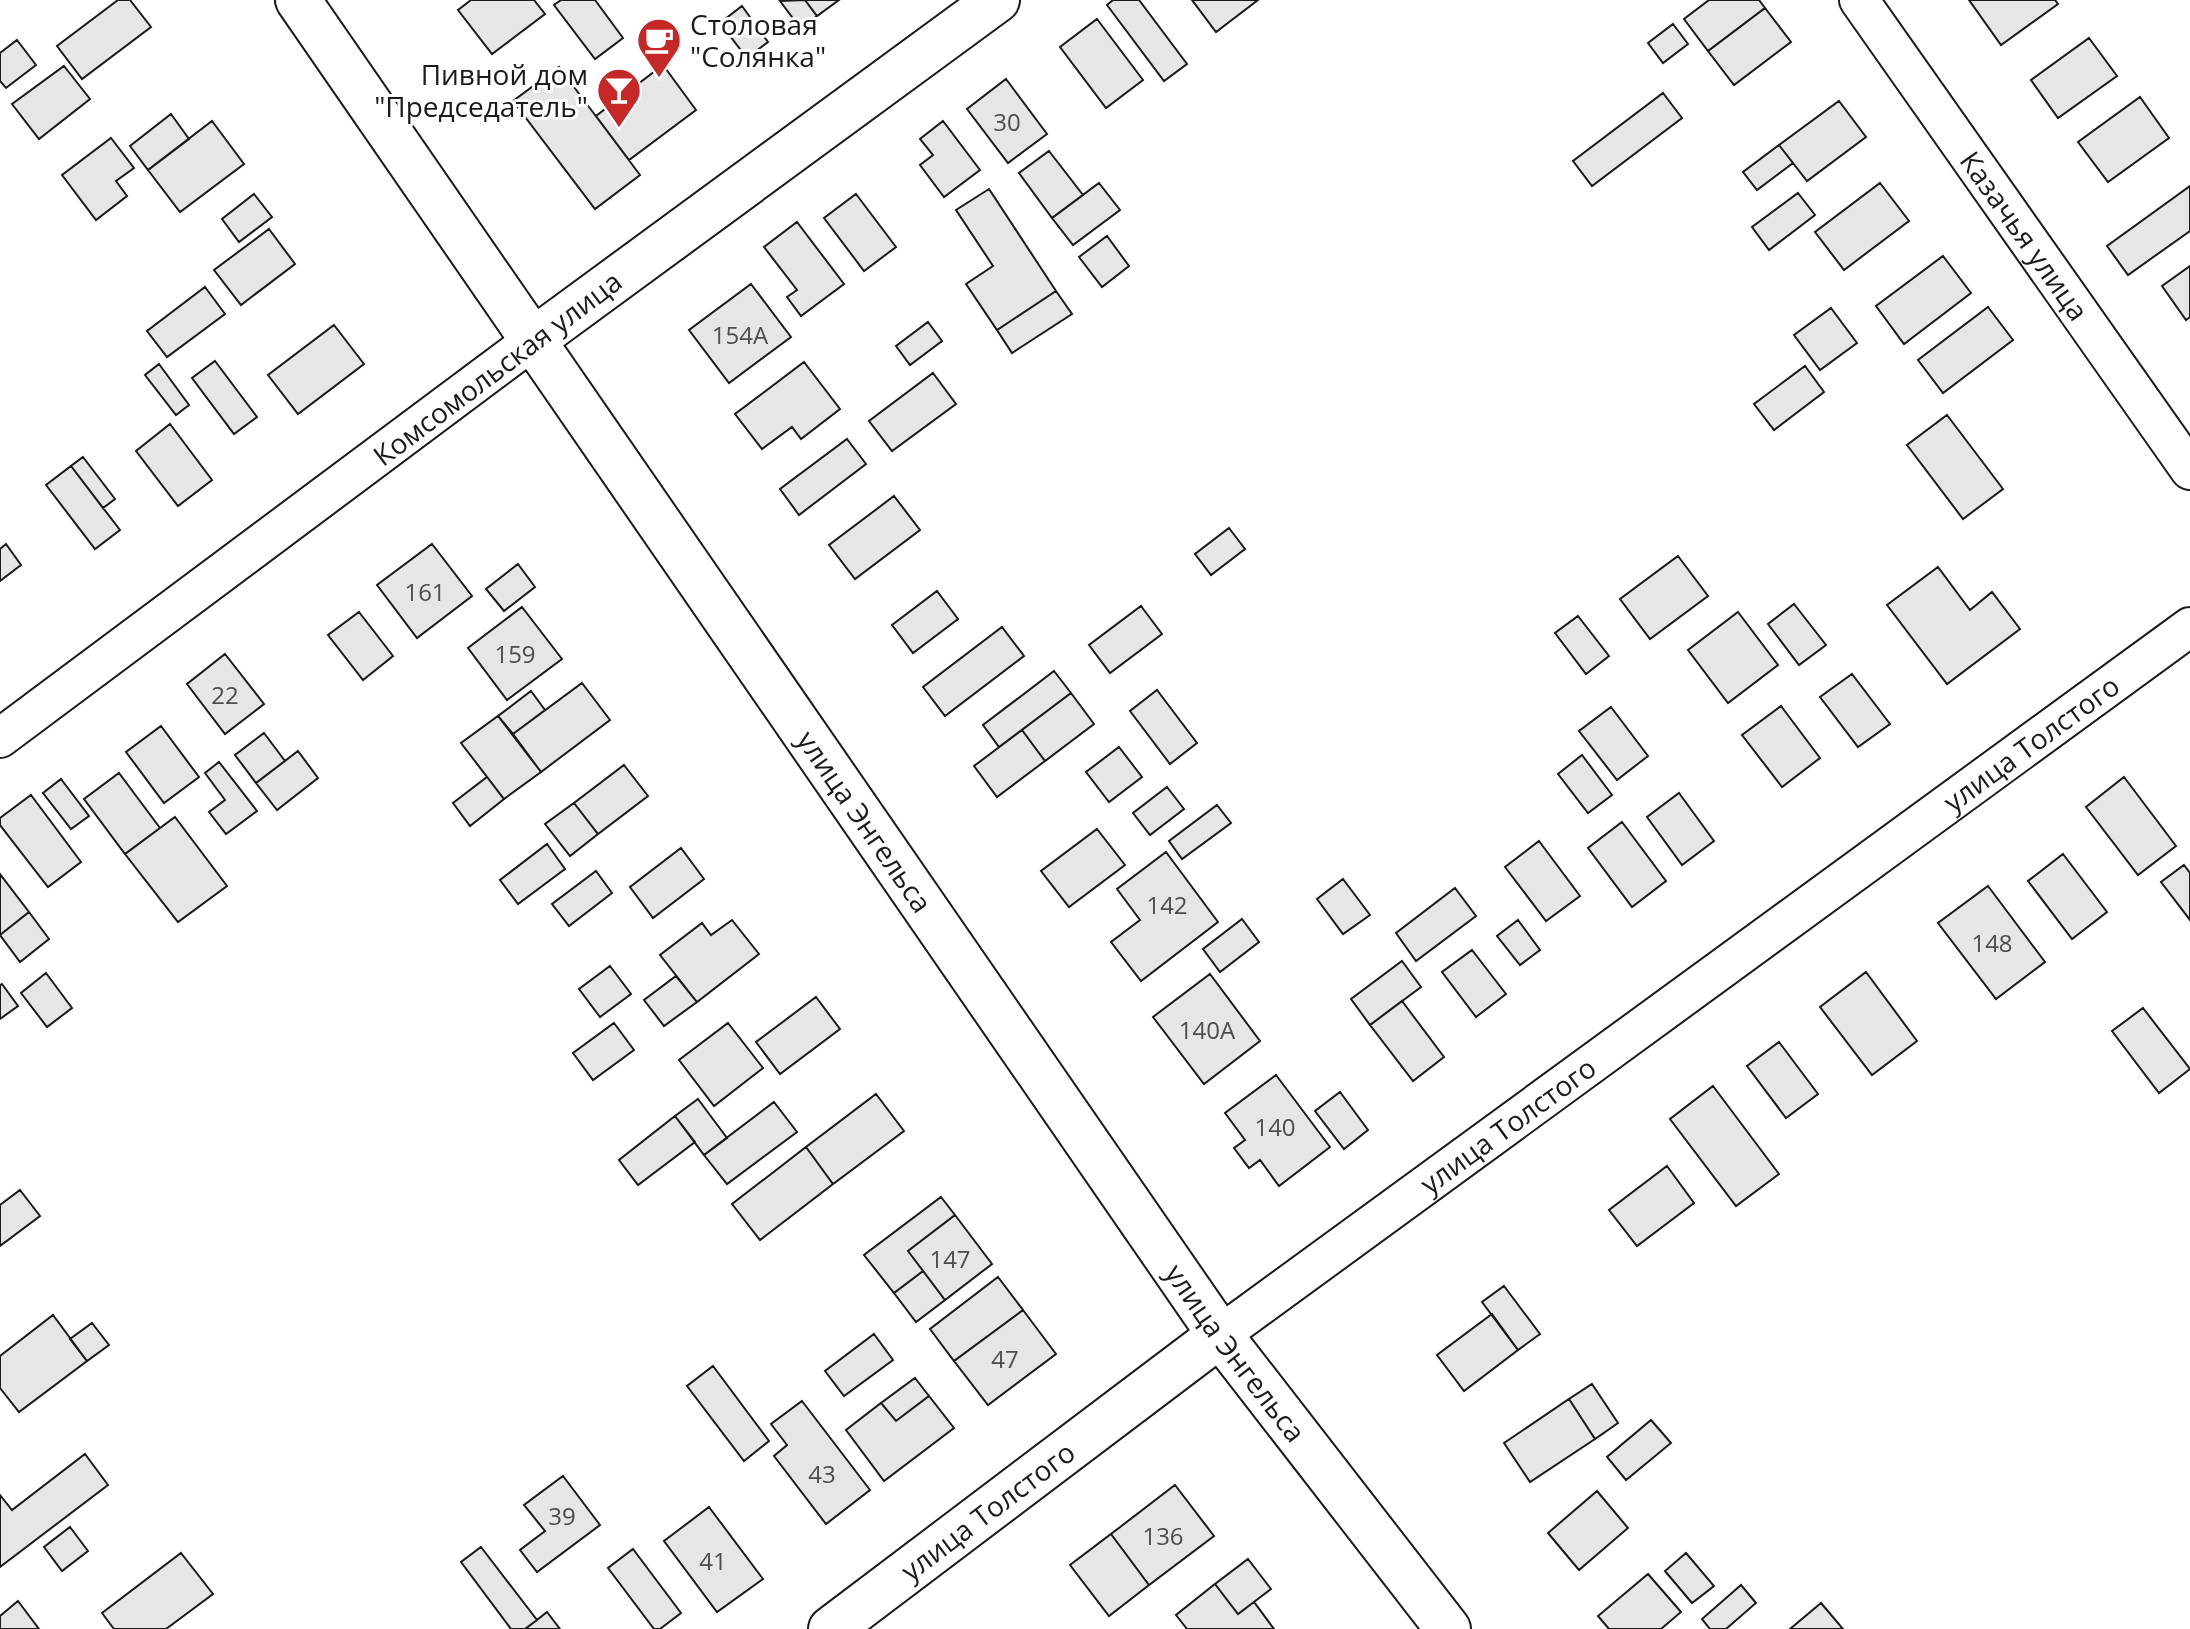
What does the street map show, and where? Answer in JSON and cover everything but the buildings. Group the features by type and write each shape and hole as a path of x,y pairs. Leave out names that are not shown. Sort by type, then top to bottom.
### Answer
{"main road":[{"name":"улица Энгельса","path":"298,0 1220,1335 1448,1629"},
{"name":"Комсомольская улица","path":"532,341 997,0"},
{"name":"улица Толстого","path":"831,1629 1220,1335"}],"street":[{"name":"Казачья улица","path":"1859,0 2190,470"},
{"name":"Комсомольская улица","path":"0,738 532,341"},
{"name":"улица Толстого","path":"1220,1335 2190,627"}],"place":[{"name":"Столовая \"Солянка\"","path":"659,79"},
{"name":"Пивной дом \"Председатель\"","path":"619,129"}]}
